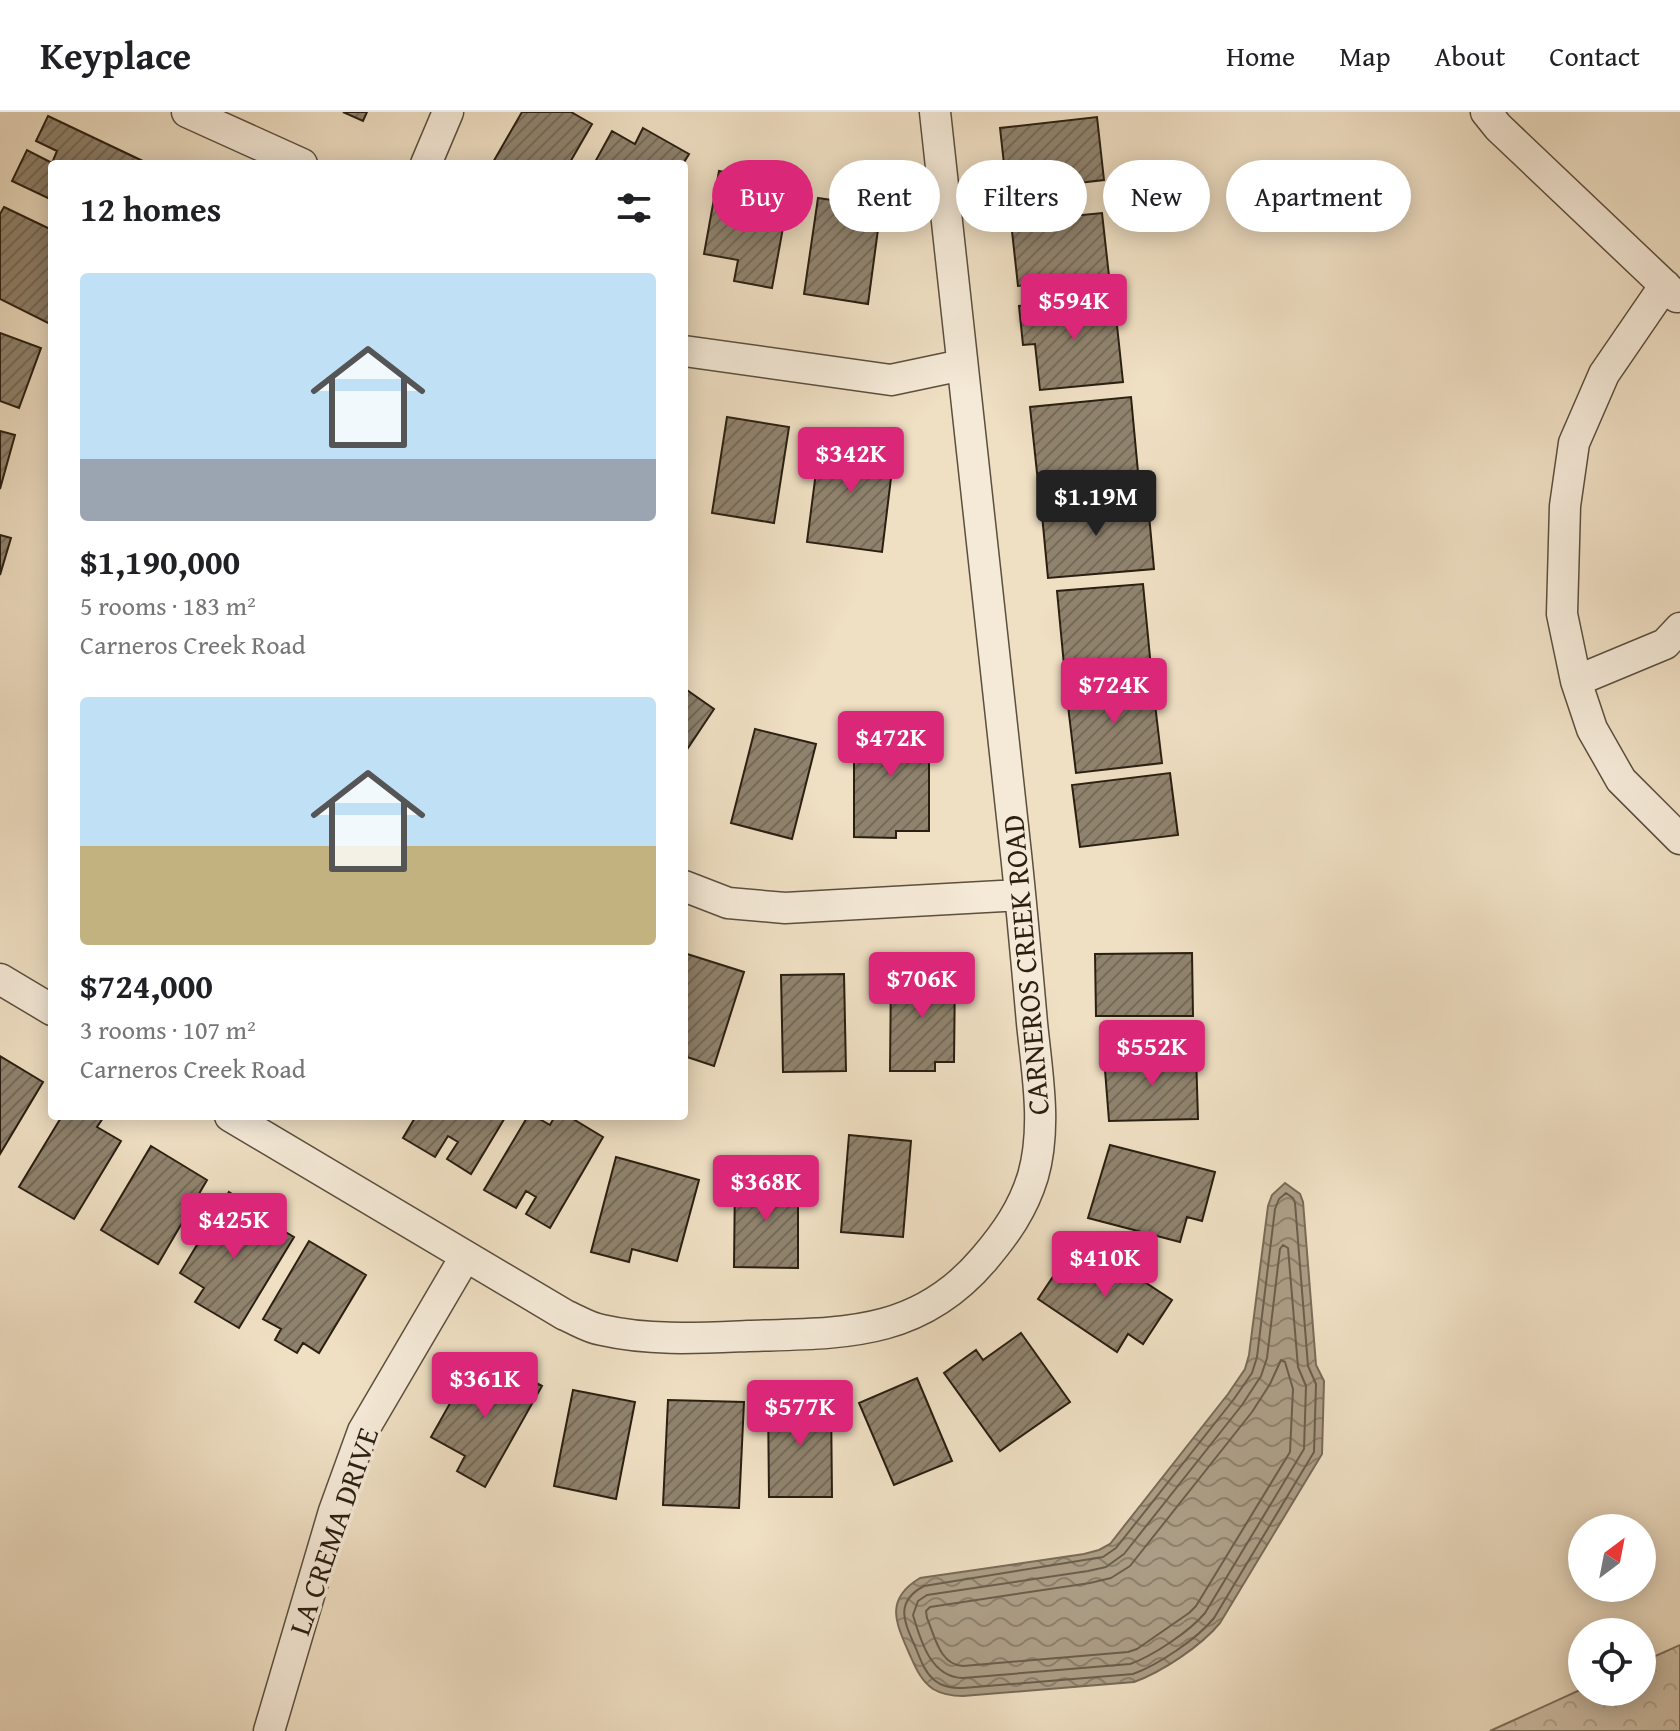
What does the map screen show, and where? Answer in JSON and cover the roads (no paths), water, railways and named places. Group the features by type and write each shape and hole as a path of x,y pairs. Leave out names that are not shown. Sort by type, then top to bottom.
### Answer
{"street":[{"path":"187,112 293,160"},
{"path":"428,160 448,112"},
{"name":"CARNEROS CREEK ROAD","path":"237,1120 565,1315 598,1330 637,1335 695,1338 844,1333 883,1327 914,1315 947,1296 974,1271 1021,1211 1034,1174 1039,1145 1040,1101 935,112"},
{"path":"1486,112 1498,127 1672,292 1604,374 1574,443 1565,506 1562,614 1576,681 1592,729 1621,780 1680,839"},
{"path":"688,352 891,380 962,365"},
{"path":"1576,681 1665,644 1680,628"},
{"path":"688,888 728,903 785,908 1020,895"},
{"path":"0,979 48,1008"},
{"name":"LA CREMA DRIVE","path":"269,1731 334,1511 363,1431 465,1257"}],"water":[{"path":"1285,1183 1300,1194 1303,1202 1316,1365 1324,1381 1322,1454 1220,1623 1180,1657 1134,1682 963,1696 948,1695 933,1689 918,1672 900,1631 896,1611 902,1594 920,1578 1084,1554 1110,1544 1245,1369 1268,1206 1272,1195"}]}
